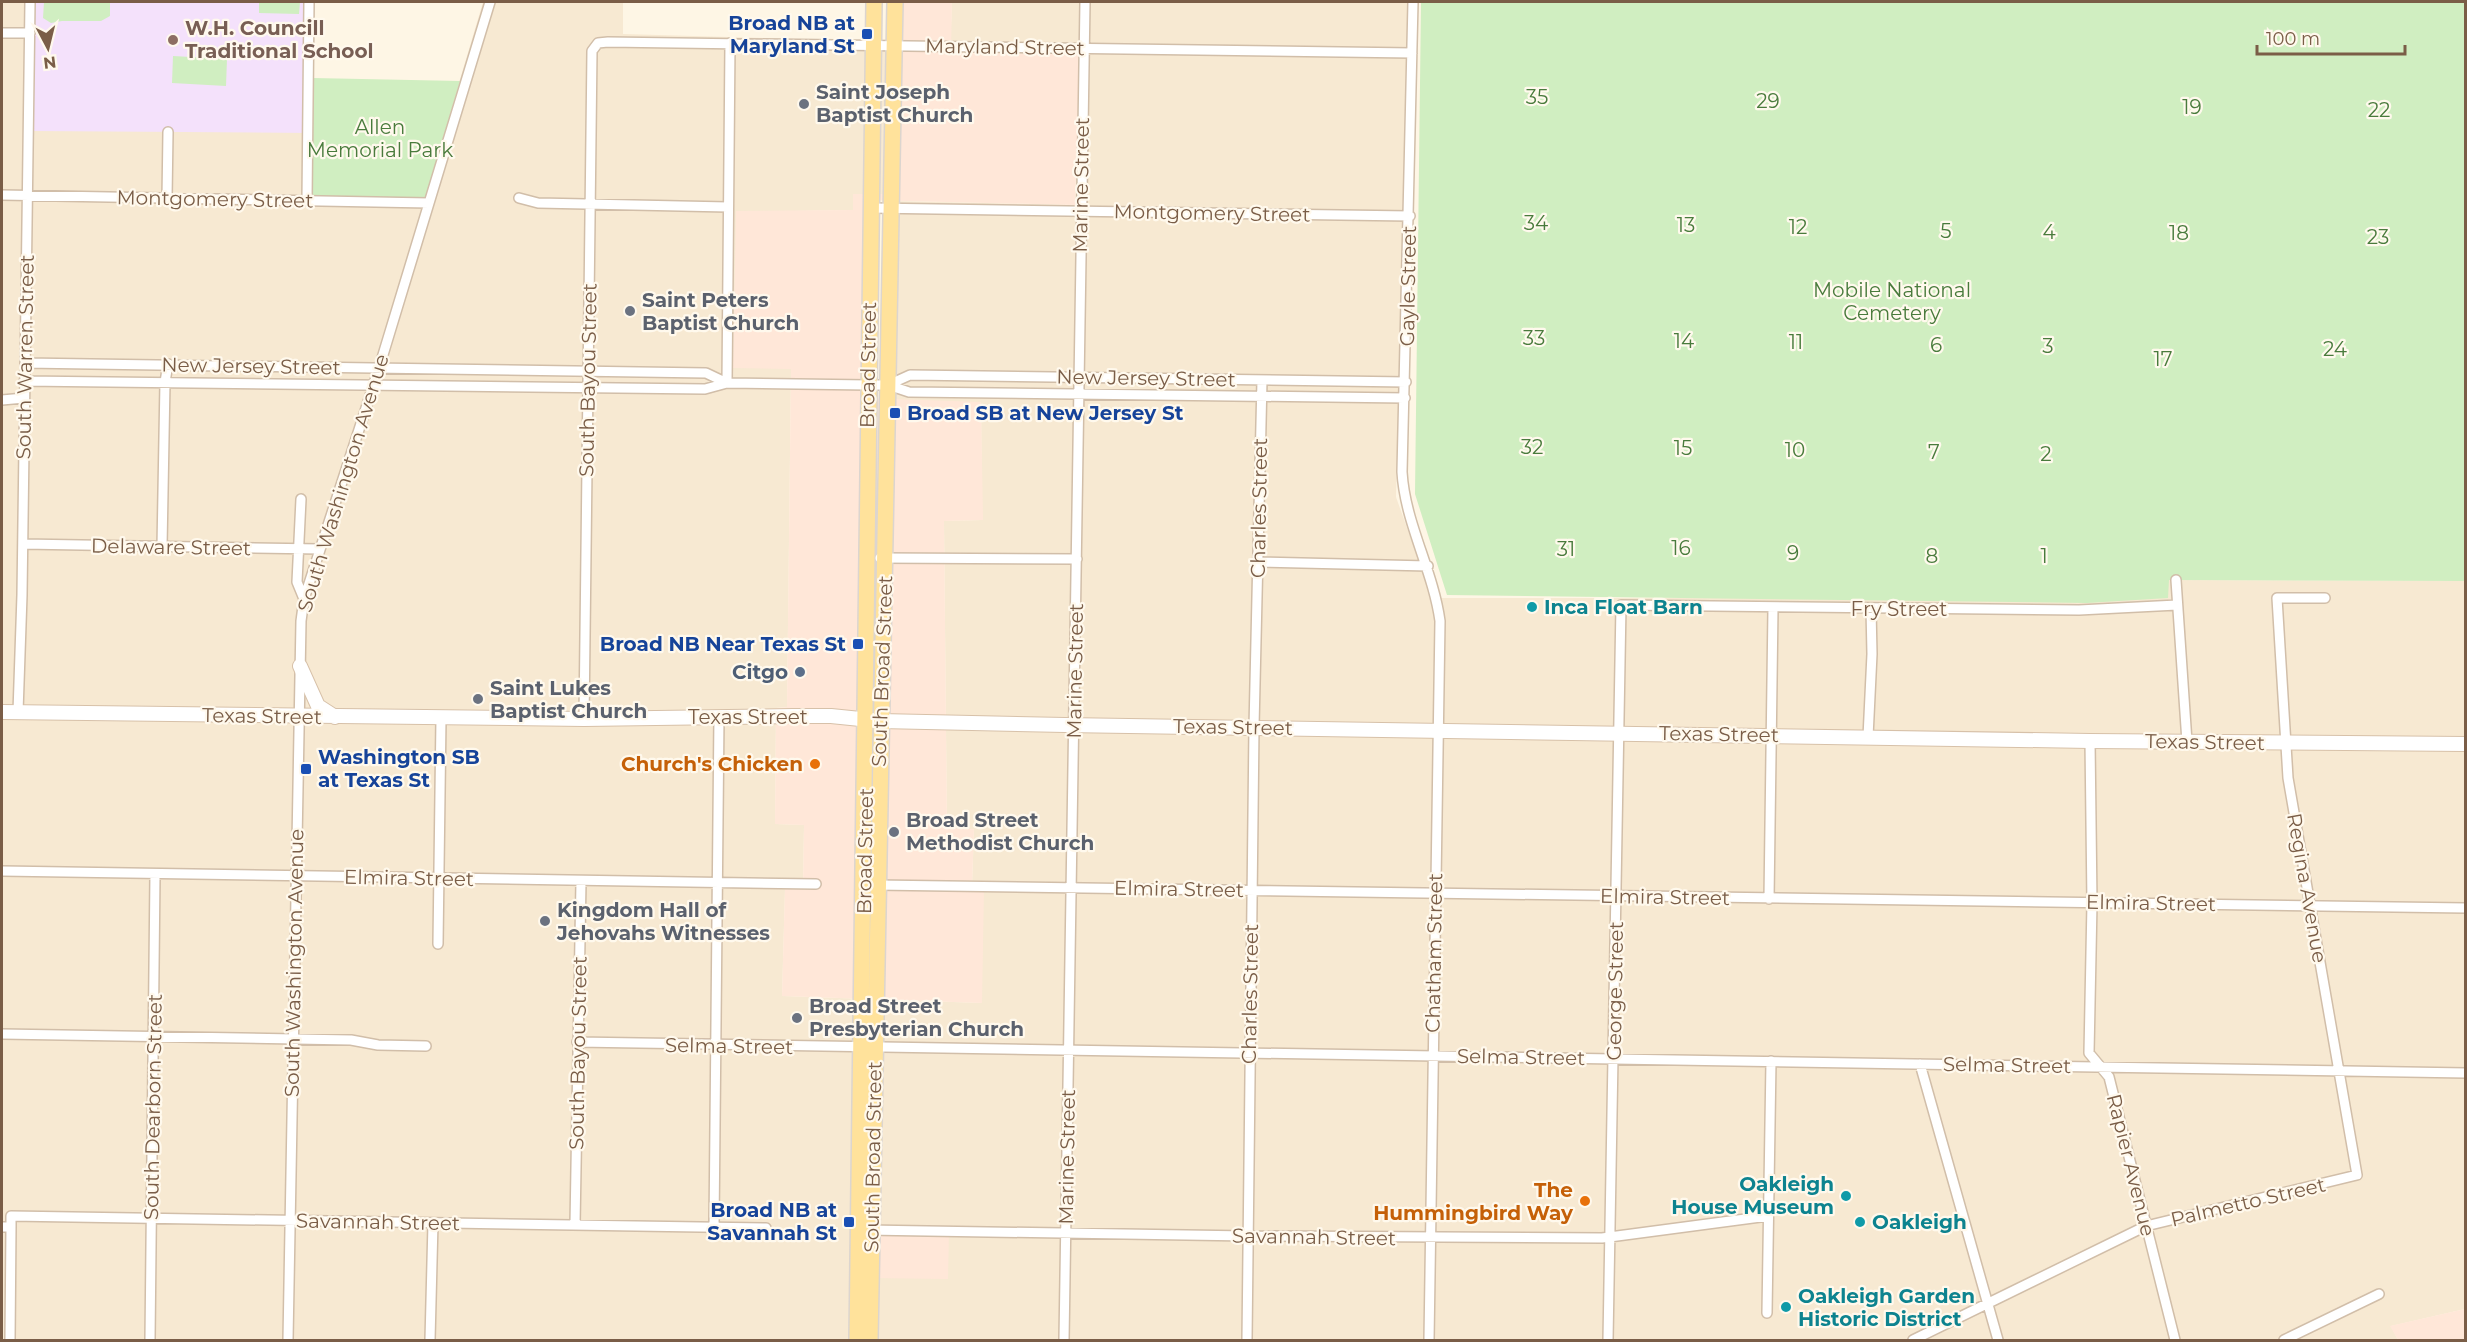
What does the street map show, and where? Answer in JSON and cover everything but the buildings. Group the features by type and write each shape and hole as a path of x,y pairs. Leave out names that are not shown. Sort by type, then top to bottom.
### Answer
{"main road":[{"name":"Broad Street","path":"856,1341 865,1230 871,885 873,721 864,692 874,2"},
{"name":"South Broad Street","path":"873,721 886,558 894,2"},
{"name":"South Broad Street","path":"865,1230 870,1341"}],"street":[{"name":"South Warren Street","path":"18,712 30,2"},
{"path":"307,200 309,2"},
{"name":"South Washington Avenue","path":"288,1341 295,876 300,666 304,599 379,368 490,2"},
{"name":"Marine Street","path":"1064,1341 1084,2"},
{"name":"Gayle Street","path":"1413,2 1403,494 1428,567"},
{"path":"2,33 30,33"},
{"name":"Maryland Street","path":"598,43 873,44 1412,53"},
{"name":"South Bayou Street","path":"584,719 592,51 598,43"},
{"path":"727,383 730,43"},
{"path":"167,198 168,132"},
{"name":"Montgomery Street","path":"2,195 429,203"},
{"path":"519,198 538,203 728,207"},
{"name":"Montgomery Street","path":"871,208 1410,216"},
{"name":"New Jersey Street","path":"25,363 706,373 727,383"},
{"path":"162,547 165,382 168,364"},
{"path":"297,384 298,366"},
{"path":"440,369 440,385"},
{"name":"New Jersey Street","path":"888,385 910,375 1406,382"},
{"name":"Charles Street","path":"1247,1341 1254,727 1262,380"},
{"name":"New Jersey Street","path":"24,381 705,389 727,383 888,385 909,392 1405,399"},
{"path":"2,400 24,398"},
{"path":"867,486 886,487"},
{"path":"301,499 297,582 304,599"},
{"name":"Delaware Street","path":"22,544 320,549"},
{"path":"866,558 1077,559"},
{"path":"1257,562 1428,567"},
{"name":"Chatham Street","path":"1428,567 1440,621 1429,1341"},
{"path":"2175,580 2187,742"},
{"name":"Regina Avenue","path":"2325,598 2277,598 2288,778 2357,1175"},
{"name":"Fry Street","path":"1622,605 2079,610 2177,605"},
{"name":"George Street","path":"1608,1341 1622,605"},
{"path":"1769,899 1773,608"},
{"path":"1868,737 1872,654 1871,609"},
{"path":"300,666 318,706 335,717"},
{"name":"Texas Street","path":"2,712 584,719 831,716 873,721 1074,725 2090,741 2466,744"},
{"path":"714,1227 719,716"},
{"path":"438,944 441,718"},
{"name":"Rapier Avenue","path":"2090,741 2092,903 2089,1053 2109,1077 2175,1341"},
{"name":"Elmira Street","path":"2,871 816,884"},
{"name":"South Dearborn Street","path":"150,1341 155,874"},
{"name":"South Bayou Street","path":"575,1225 581,881"},
{"name":"Elmira Street","path":"871,885 2466,908"},
{"path":"2,1034 351,1040 378,1046 426,1046"},
{"name":"Selma Street","path":"577,1042 1069,1052 1614,1058 2466,1073"},
{"path":"1767,1313 1770,1061"},
{"path":"1920,1064 1998,1341"},
{"name":"Palmetto Street","path":"1913,1341 2146,1226 2357,1175"},
{"name":"Savannah Street","path":"6,1227 11,1216 766,1228"},
{"name":"Savannah Street","path":"865,1230 1430,1238 1611,1238 1768,1216"},
{"path":"430,1341 433,1223"},
{"path":"6,1227 10,1341"},
{"path":"2284,1341 2379,1294"}],"shaded area":[{"path":"2,2 34,2 312,133 312,196 425,197 483,2 623,2 623,34 897,42 896,194 854,194 853,210 736,212 791,369 787,707 776,708 775,824 804,825 803,888 785,889 782,996 981,1003 972,886 974,830 947,829 944,521 982,520 981,403 888,400 891,201 1075,205 1079,54 950,53 952,2 1409,2 1396,497 1432,598 2167,598 2168,580 2465,581 2465,1309 2391,1326 2398,1340 2,1340"},
{"name":"W.H. Councill Traditional School","path":"34,2 314,2 312,133 33,131"},
{"path":"898,2 952,2 951,53 1080,54 1075,205 865,200 862,398 981,402 983,520 944,521 947,828 974,829 972,886 984,887 982,1003 782,996 785,888 803,888 804,825 775,824 776,708 787,707 791,369 733,368 736,211 853,210 853,194 896,194"},
{"path":"872,1230 949,1231 948,1279 871,1278"},
{"path":"2465,1309 2465,1340 2398,1340 2390,1326"}],"green space":[{"path":"44,2 110,2 110,16 101,21 51,23 43,18"},
{"path":"259,2 300,2 299,14 259,13"},
{"name":"Mobile National Cemetery","path":"1421,2 2465,2 2465,581 2169,580 2168,598 2087,603 1447,595 1415,494"},
{"path":"173,56 227,59 226,86 172,83"},
{"name":"Allen Memorial Park","path":"313,78 460,81 425,198 312,196"}],"place":[{"name":"Broad NB at Maryland St","path":"867,34"},
{"name":"W.H. Councill Traditional School","path":"173,40"},
{"name":"Saint Joseph Baptist Church","path":"804,104"},
{"name":"Saint Peters Baptist Church","path":"630,311"},
{"name":"Broad SB at New Jersey St","path":"895,413"},
{"name":"Inca Float Barn","path":"1532,607"},
{"name":"Broad NB Near Texas St","path":"858,644"},
{"name":"Citgo","path":"800,672"},
{"name":"Saint Lukes Baptist Church","path":"478,699"},
{"name":"Church's Chicken","path":"815,764"},
{"name":"Washington SB at Texas St","path":"306,769"},
{"name":"Broad Street Methodist Church","path":"894,832"},
{"name":"Kingdom Hall of Jehovahs Witnesses","path":"545,921"},
{"name":"Broad Street Presbyterian Church","path":"797,1018"},
{"name":"Oakleigh House Museum","path":"1846,1196"},
{"name":"The Hummingbird Way","path":"1585,1201"},
{"name":"Broad NB at Savannah St","path":"849,1222"},
{"name":"Oakleigh","path":"1860,1222"},
{"name":"Oakleigh Garden Historic District","path":"1786,1307"}],"park label":[{"name":"35","path":"1537,97"},
{"name":"29","path":"1768,101"},
{"name":"19","path":"2192,107"},
{"name":"22","path":"2379,110"},
{"name":"34","path":"1536,223"},
{"name":"13","path":"1686,225"},
{"name":"12","path":"1798,227"},
{"name":"5","path":"1946,231"},
{"name":"4","path":"2049,232"},
{"name":"18","path":"2179,233"},
{"name":"23","path":"2378,237"},
{"name":"33","path":"1534,338"},
{"name":"14","path":"1684,341"},
{"name":"11","path":"1796,342"},
{"name":"6","path":"1936,345"},
{"name":"3","path":"2048,346"},
{"name":"24","path":"2335,349"},
{"name":"17","path":"2163,359"},
{"name":"32","path":"1532,447"},
{"name":"15","path":"1683,448"},
{"name":"10","path":"1795,450"},
{"name":"7","path":"1934,452"},
{"name":"2","path":"2046,454"},
{"name":"16","path":"1681,548"},
{"name":"31","path":"1566,549"},
{"name":"9","path":"1793,553"},
{"name":"8","path":"1932,556"},
{"name":"1","path":"2044,556"}]}
